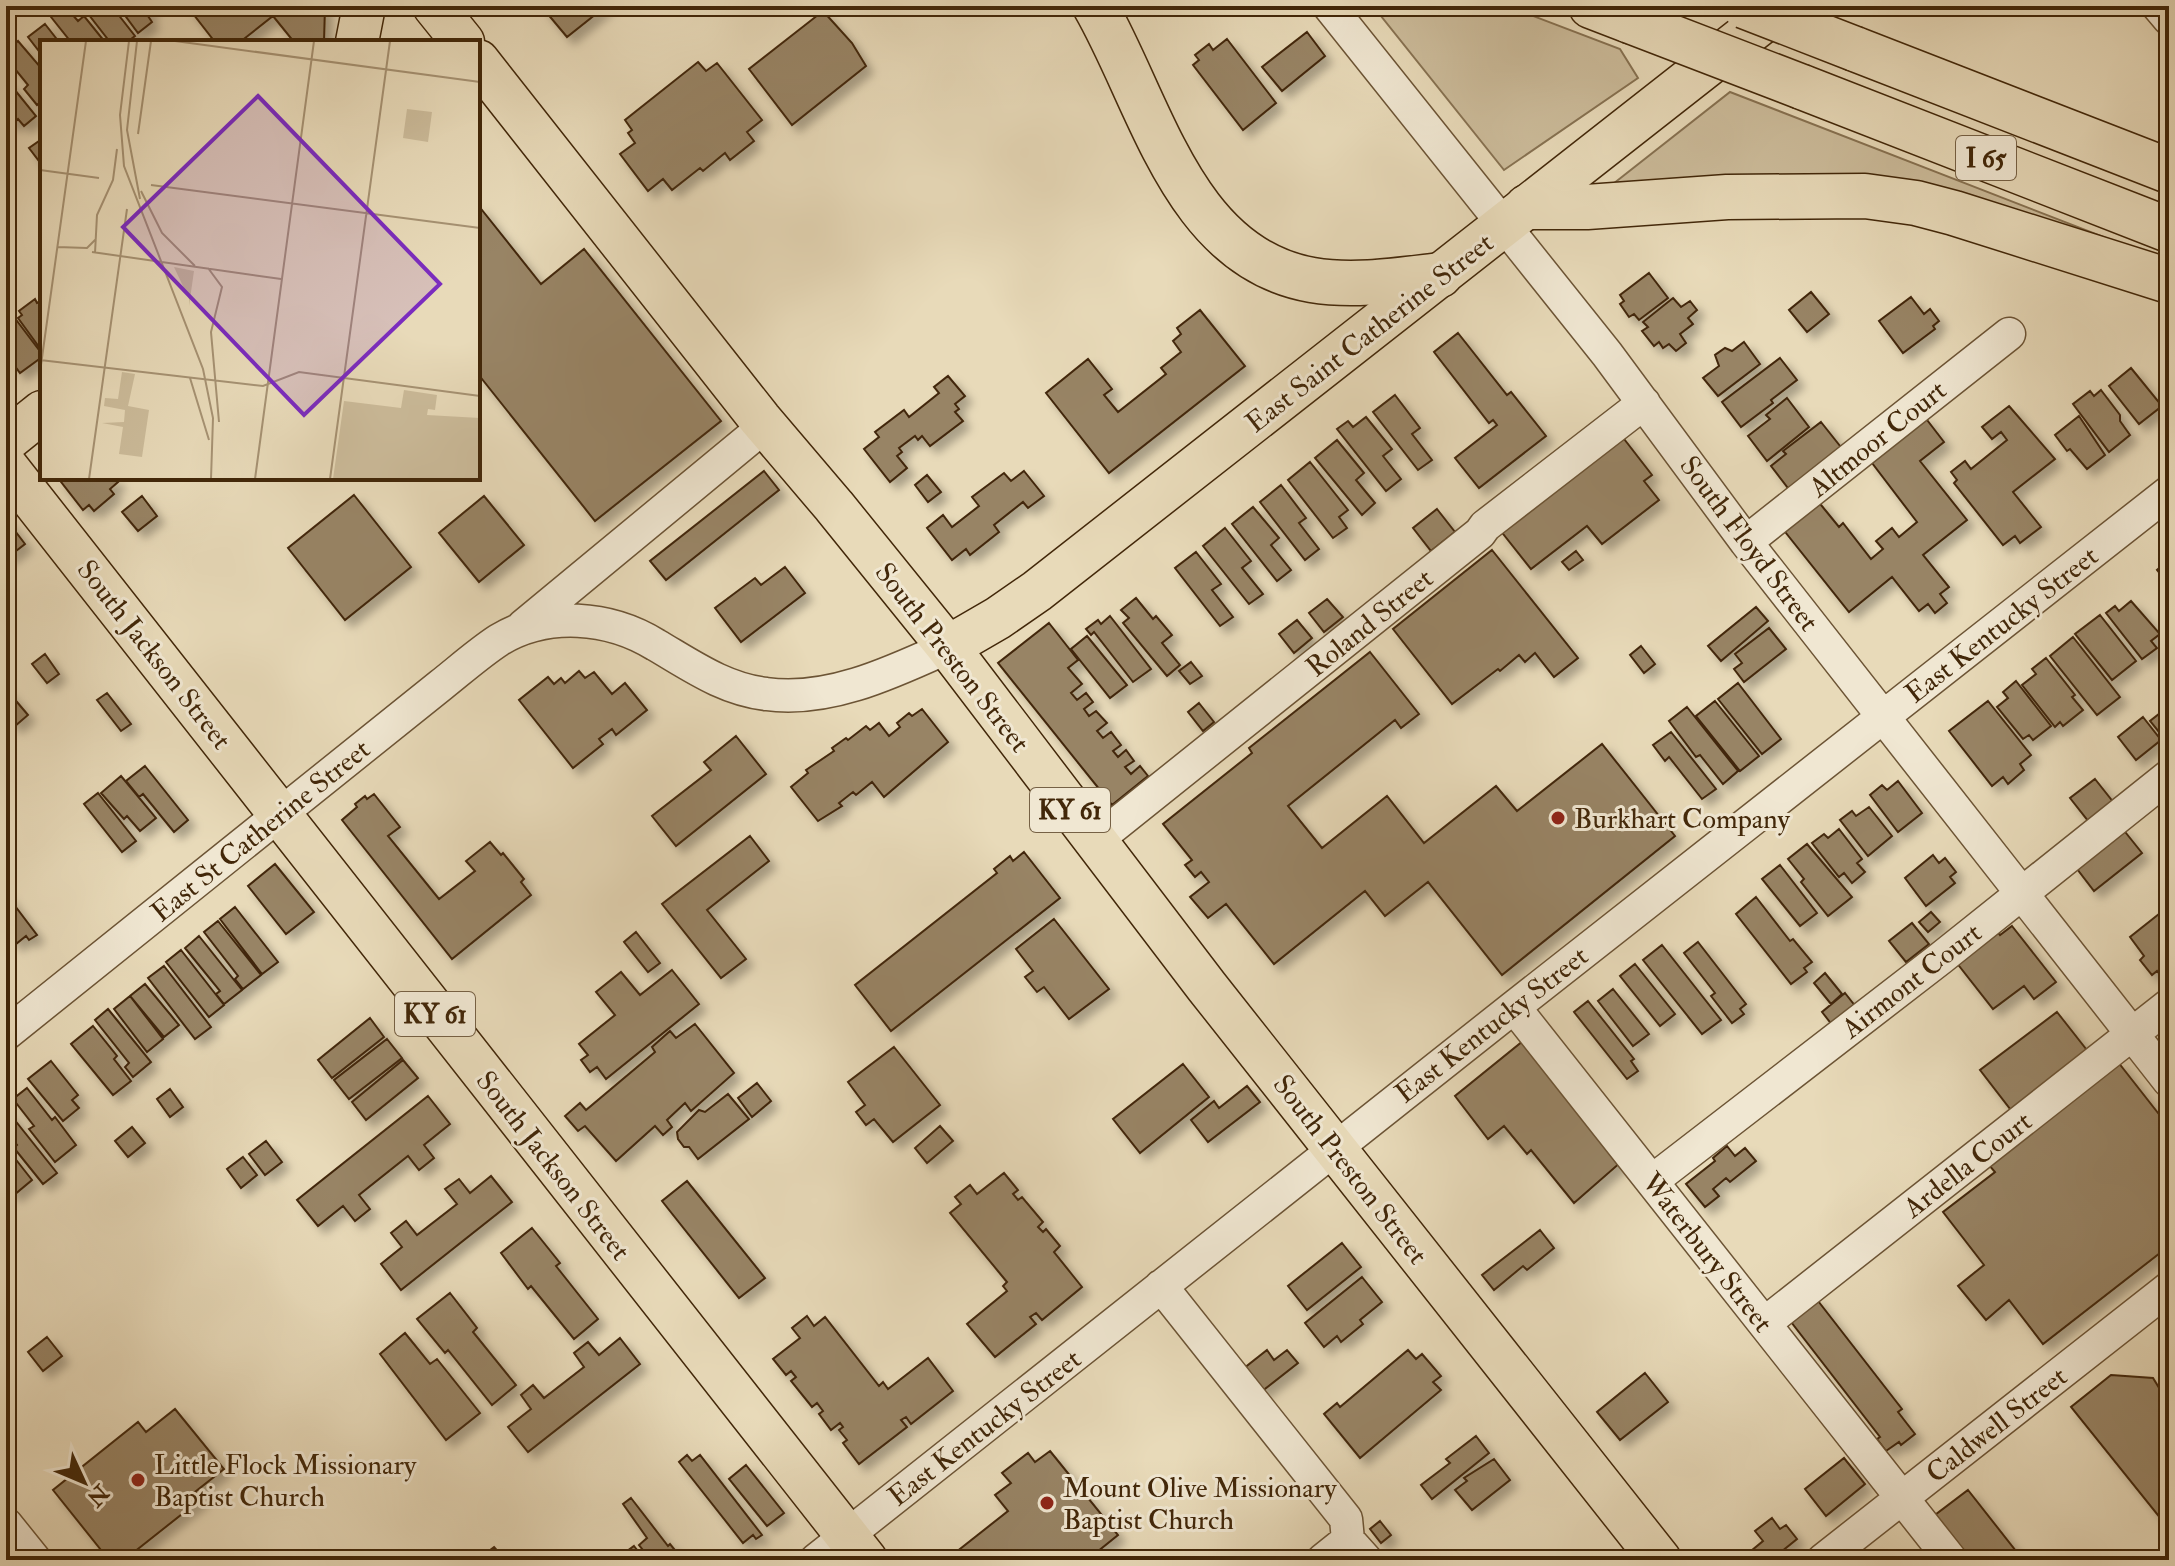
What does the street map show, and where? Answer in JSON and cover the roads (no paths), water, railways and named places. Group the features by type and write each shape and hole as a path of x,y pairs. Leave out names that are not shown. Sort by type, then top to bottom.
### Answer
{"highway":[{"path":"1095,6 1166,153 1201,210 1242,251 1287,274 1313,280 1373,282 1440,275"},
{"name":"I 65","path":"1744,6 2169,171"},
{"name":"I 65","path":"1610,13 2169,230"},
{"path":"1516,216 1587,207 1727,197 1865,196 1916,203 1954,213 2169,281"}],"main road":[{"path":"357,40 364,6"},
{"path":"434,6 461,40"},
{"name":"East Saint Catherine Street","path":"948,647 1037,591 1783,6"},
{"name":"South Preston Street","path":"480,64 765,426 948,647 1094,842 1660,1560"},
{"path":"6,441 40,414"},
{"name":"South Jackson Street","path":"6,466 280,815 843,1552"}],"street":[{"name":"South Floyd Street","path":"1329,6 1516,216 1644,403 1746,542 2169,1081"},
{"path":"2158,6 2169,19"},
{"name":"Altmoor Court","path":"1746,542 2009,334"},
{"name":"Roland Street","path":"1094,842 1485,526 1644,403"},
{"name":"East St Catherine Street","path":"6,1034 497,641 517,630 765,426"},
{"name":"East Kentucky Street","path":"843,1552 1161,1286 2169,492"},
{"name":"East St Catherine Street","path":"517,630 547,622 569,621 614,626 644,637 719,681 749,691 778,695 837,689 948,647"},
{"name":"Airmont Court","path":"1652,1181 1929,968 2021,891 2169,776"},
{"name":"Ardella Court","path":"1765,1323 2169,1005"},
{"name":"Waterbury Street","path":"1514,1007 1951,1560"},
{"path":"1161,1286 1346,1519 1357,1550 1323,1560"},
{"name":"Caldwell Street","path":"1823,1560 2169,1288"},
{"path":"6,1524 35,1560"}],"place":[{"name":"Burkhart Company","path":"1558,818"},
{"name":"Little Flock Missionary Baptist Church","path":"138,1480"},
{"name":"Mount Olive Missionary Baptist Church","path":"1047,1503"}]}
